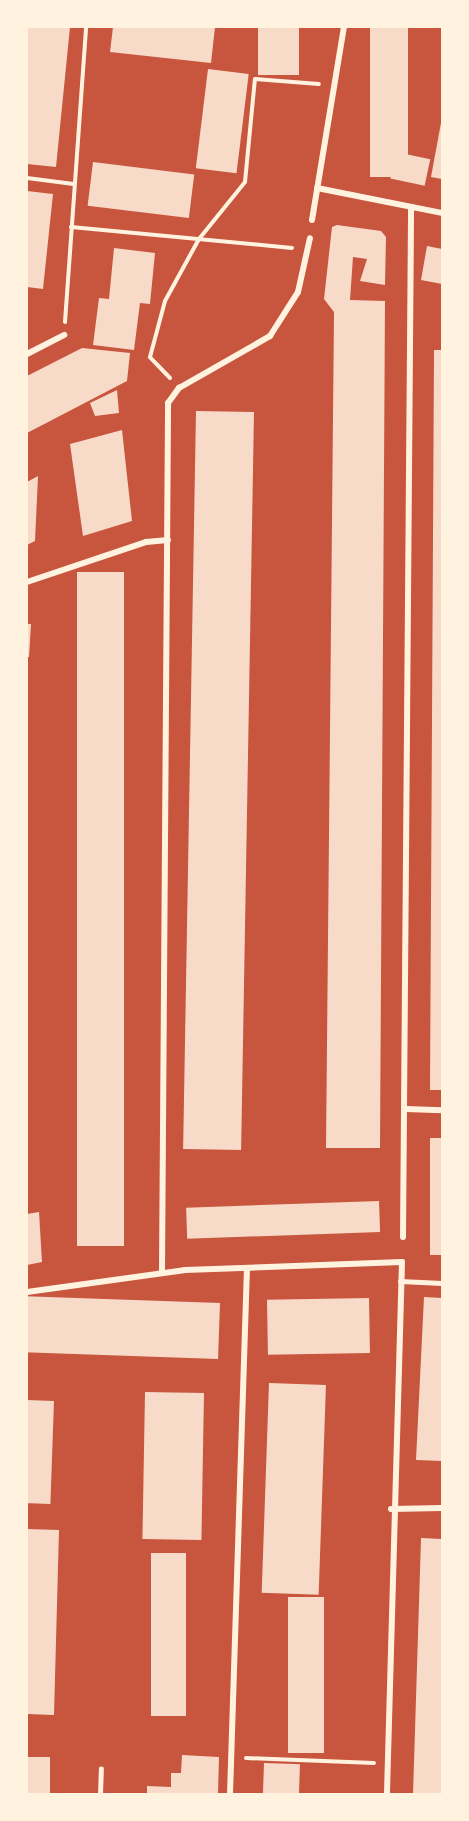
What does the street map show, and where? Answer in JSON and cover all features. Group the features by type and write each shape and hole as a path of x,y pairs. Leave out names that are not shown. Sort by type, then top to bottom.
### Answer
{"street":[{"path":"312,220 344,27"},
{"path":"317,188 442,213"},
{"path":"403,1237 406,1109 411,207"},
{"path":"162,1272 168,403 179,388 270,336 298,292 310,238"},
{"path":"27,354 64,334"},
{"path":"27,582 146,542 168,540"},
{"path":"406,1109 442,1110"},
{"path":"27,1292 162,1272 402,1262 391,1509 387,1794"},
{"path":"230,1794 247,1268"},
{"path":"391,1509 442,1508"}],"lane":[{"path":"400,1281 442,1282"},
{"path":"100,1794 101,1769"}],"path":[{"path":"64,334 86,27"},
{"path":"179,388 150,357 165,301 200,239 244,182 255,79 334,86"},
{"path":"27,177 74,184"},
{"path":"71,227 308,250"},
{"path":"231,1757 387,1764"}],"building":[{"path":"28,27 70,27 56,167 27,164"},
{"path":"113,27 215,27 211,63 110,52"},
{"path":"258,27 299,27 299,75 258,75"},
{"path":"370,27 408,27 408,177 370,177"},
{"path":"208,69 249,74 237,173 196,168"},
{"path":"442,123 442,179 431,177"},
{"path":"396,152 430,159 425,186 390,178"},
{"path":"93,162 194,174 189,218 88,206"},
{"path":"27,191 53,194 43,289 27,287"},
{"path":"337,225 381,231 386,237 385,285 360,281 367,259 353,257 350,300 385,301 380,1148 326,1148 334,312 324,299 332,227"},
{"path":"427,246 442,249 442,284 421,280"},
{"path":"114,248 155,253 150,304 140,303 134,350 93,345 99,298 109,299"},
{"path":"82,348 130,353 127,381 27,433 27,376"},
{"path":"434,350 442,350 442,1090 430,1090"},
{"path":"117,390 119,413 95,416 90,403"},
{"path":"196,411 254,412 241,1150 183,1149"},
{"path":"122,430 132,521 83,536 70,444"},
{"path":"38,476 35,541 27,545 27,482"},
{"path":"77,572 124,572 124,1246 77,1246"},
{"path":"27,624 31,624 29,657 27,657"},
{"path":"430,1138 442,1138 442,1255 430,1255"},
{"path":"379,1201 380,1232 187,1239 186,1208"},
{"path":"39,1212 42,1262 27,1265 27,1214"},
{"path":"27,1296 220,1303 218,1359 27,1352"},
{"path":"424,1297 442,1298 442,1461 416,1460"},
{"path":"369,1298 370,1353 268,1355 267,1300"},
{"path":"269,1383 326,1385 319,1595 262,1593"},
{"path":"145,1392 204,1393 201,1540 142,1539"},
{"path":"27,1400 54,1401 50,1504 27,1503"},
{"path":"27,1529 59,1530 54,1715 27,1714"},
{"path":"421,1538 442,1539 442,1794 413,1794"},
{"path":"151,1553 186,1553 186,1716 151,1716"},
{"path":"288,1597 324,1597 324,1753 288,1753"},
{"path":"182,1755 219,1757 218,1794 147,1794 147,1786 171,1787 171,1773 181,1773"},
{"path":"27,1757 50,1757 50,1794 27,1794"},
{"path":"264,1763 300,1764 299,1794 263,1794"}]}
